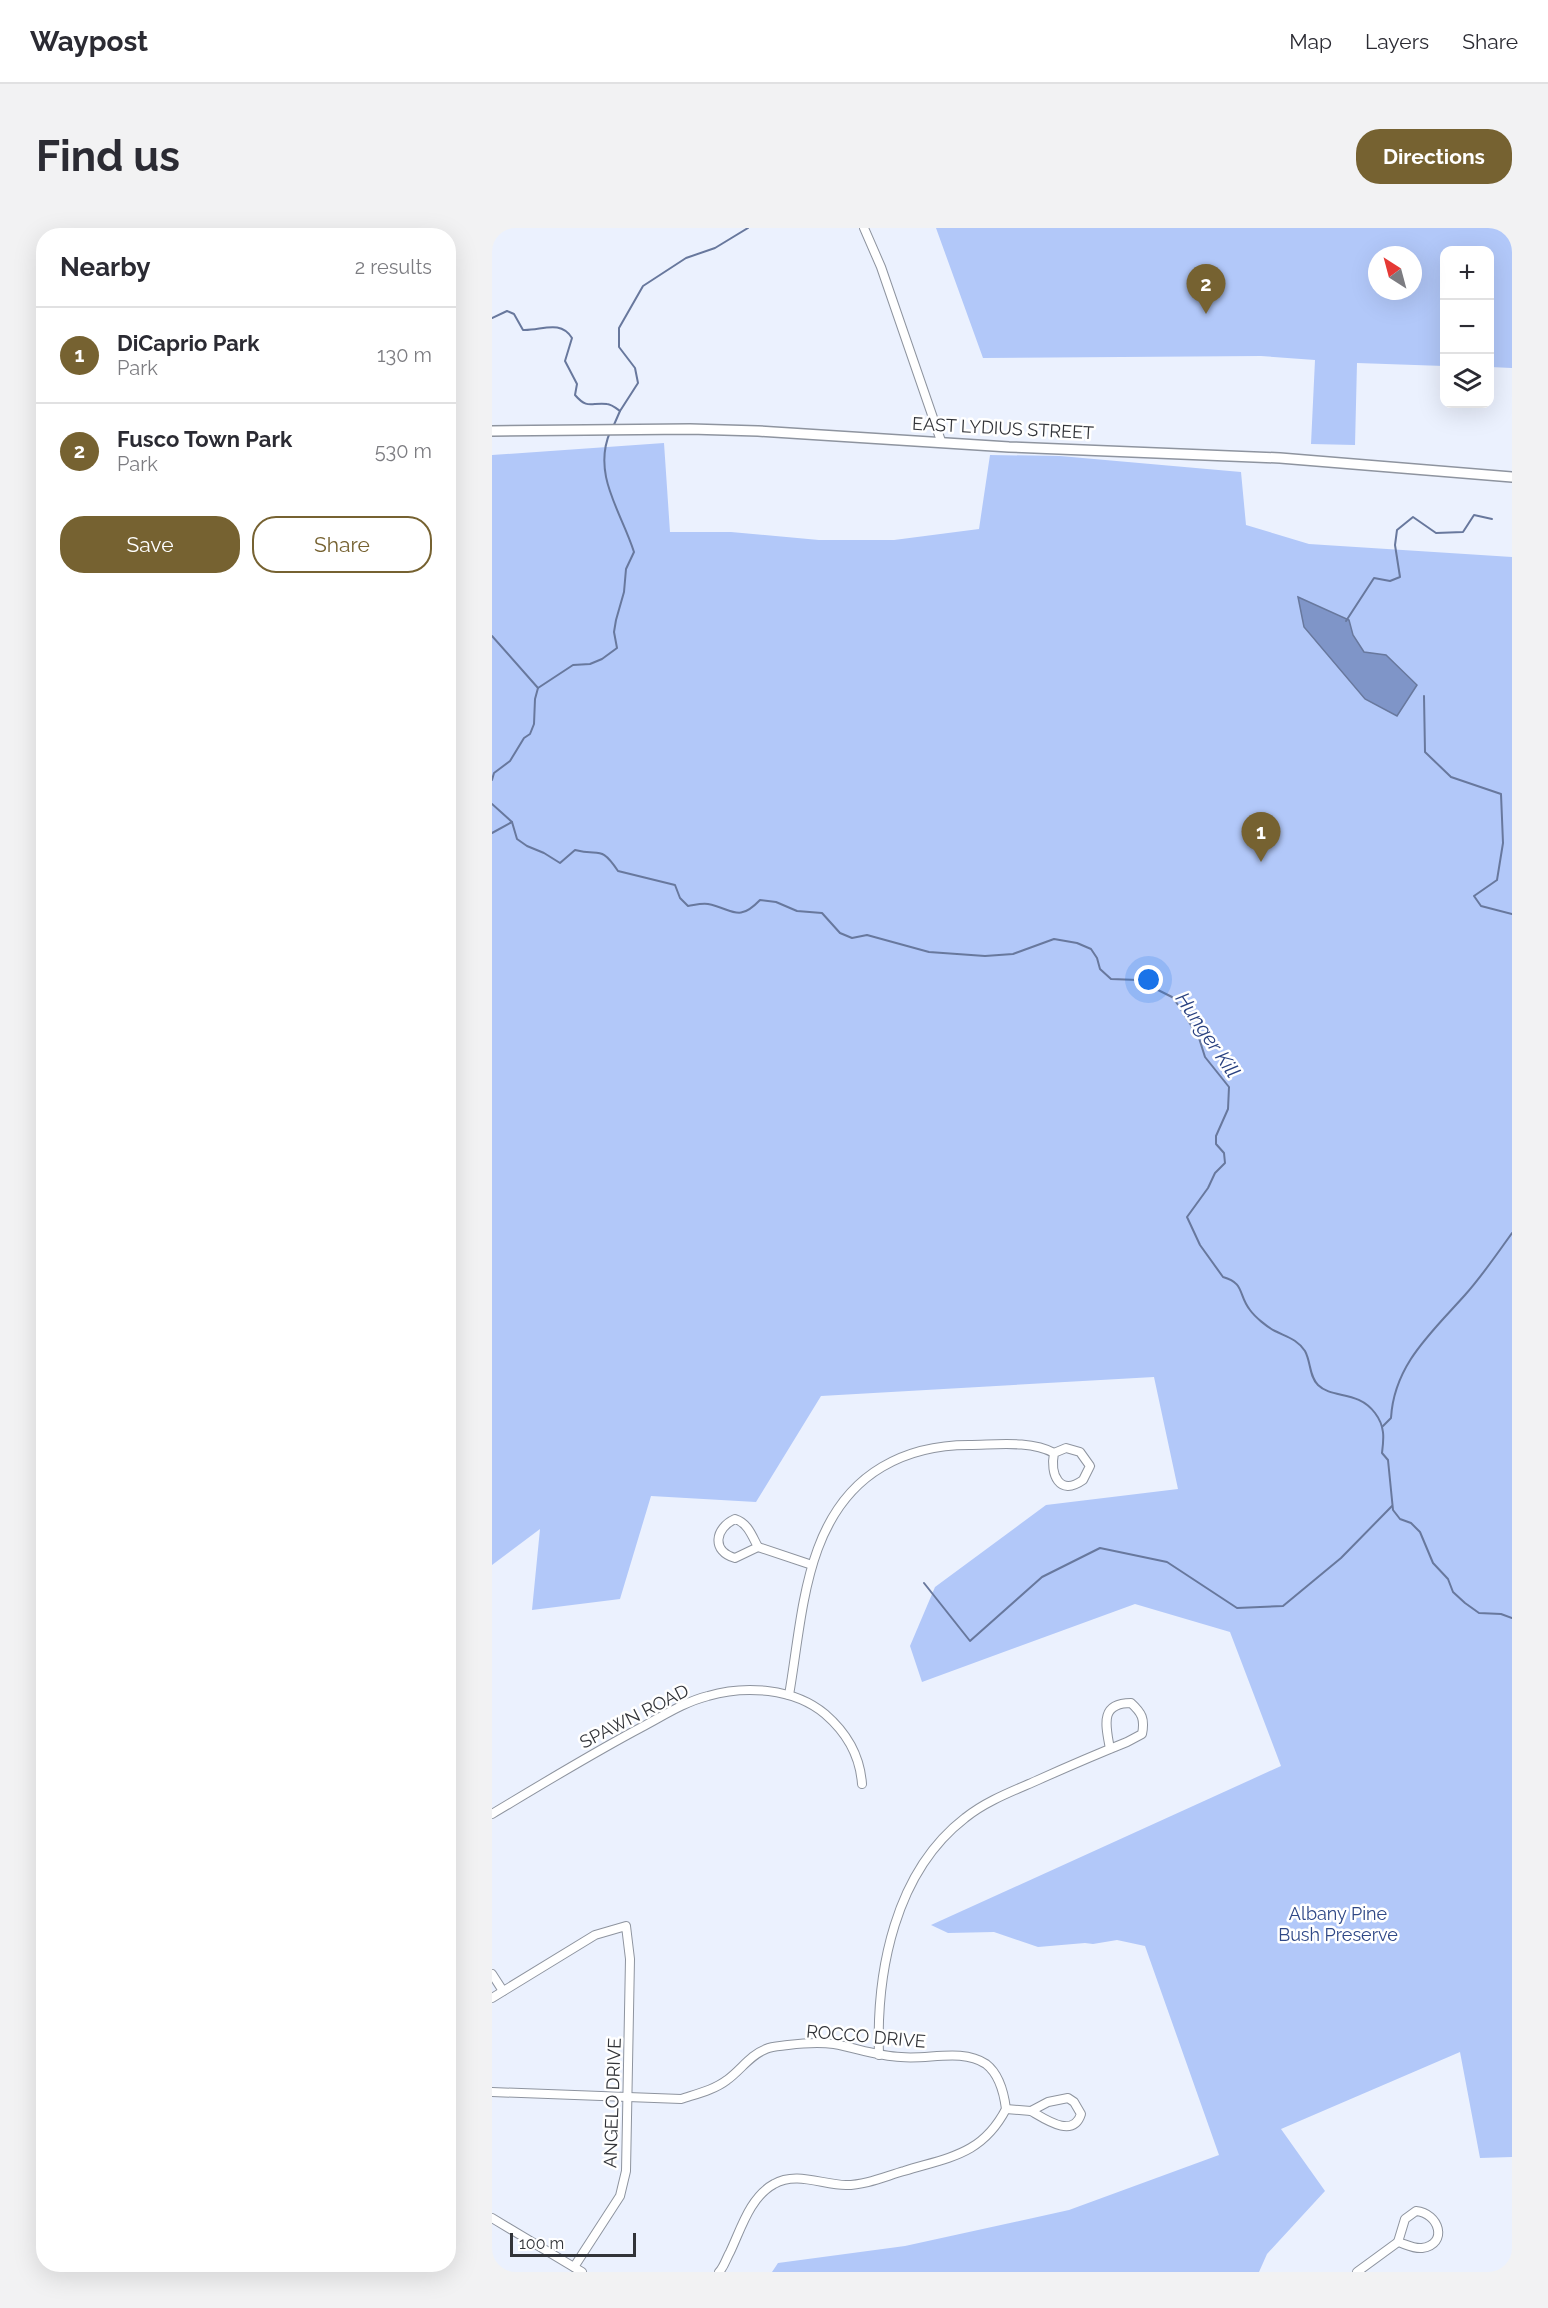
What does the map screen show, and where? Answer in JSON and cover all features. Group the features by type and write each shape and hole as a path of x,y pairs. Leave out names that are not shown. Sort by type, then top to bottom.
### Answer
{"street":[{"path":"864,228 941,441"},
{"name":"EAST LYDIUS STREET","path":"492,431 690,429 941,441 1009,447 1280,458 1512,477"},
{"path":"789,1695 812,1565 833,1513 854,1487 867,1476 891,1462 919,1450 938,1446 1034,1446 1054,1453 1066,1449 1080,1452 1090,1466 1083,1480 1071,1486 1058,1481 1052,1464 1054,1453"},
{"path":"758,1547 735,1558 729,1556 719,1545 718,1534 726,1523 735,1520 742,1522 758,1547 812,1565"},
{"name":"SPAWN ROAD","path":"492,1814 602,1748 688,1703 722,1693 765,1691 789,1695 820,1710 844,1732 855,1750 862,1784"},
{"path":"879,2055 878,2022 890,1942 909,1886 923,1863 964,1818 988,1803 1110,1749 1142,1734 1144,1721 1140,1711 1131,1703 1118,1703 1110,1710 1106,1721 1110,1749"},
{"name":"ANGELO DRIVE","path":"503,1991 595,1935 626,1926 630,1959 626,2170 620,2196 574,2267"},
{"path":"492,1974 503,1991 492,1998"},
{"name":"ROCCO DRIVE","path":"492,2092 681,2100 707,2091 727,2080 766,2049 811,2042 834,2044 902,2058 970,2057 987,2065 998,2079 1006,2109"},
{"path":"718,2272 754,2202 763,2191 776,2182 788,2179 808,2179 846,2185 951,2158 968,2151 984,2139 998,2124 1006,2109 1031,2111 1066,2127 1073,2126 1081,2114 1074,2102 1068,2098 1048,2103 1031,2111"},
{"path":"1357,2272 1398,2242 1405,2219 1416,2211 1425,2212 1432,2217 1439,2230 1438,2237 1433,2244 1423,2248 1398,2242"},
{"path":"492,2218 582,2272"}],"green space":[{"path":"936,228 1512,228 1512,368 1494,367 1494,246 1440,246 1440,366 1357,363 1355,445 1311,444 1315,360 1261,356 983,358"},
{"name":"Albany Pine Bush Preserve","path":"664,443 670,532 731,532 819,540 894,540 979,529 990,455 1060,456 1241,472 1246,525 1309,544 1512,557 1512,2157 1480,2158 1460,2052 1281,2129 1325,2191 1267,2254 1259,2272 772,2272 778,2263 905,2246 1069,2210 1219,2155 1145,1946 1117,1940 1093,1944 1038,1947 994,1932 948,1933 931,1925 1281,1766 1230,1632 1135,1604 922,1682 910,1646 935,1587 1046,1505 1178,1489 1154,1377 821,1396 756,1502 651,1496 620,1599 532,1610 540,1529 492,1565 492,455"}],"shaded area":[{"path":"1298,597 1349,620 1353,635 1364,652 1386,655 1417,685 1397,716 1365,699 1304,627"}],"waterway":[{"path":"620,411 638,383 635,368 619,347 619,328 643,286 686,258 715,248 748,228"},
{"name":"Hunger Kill","path":"492,318 507,311 514,314 523,330 556,327 567,332 572,338 565,361 577,384 575,395 587,404 609,404 620,411 613,427"},
{"name":"Hunger Kill","path":"492,780 494,773 510,761 524,738 530,734 534,724 538,688 573,665 590,664 602,659 617,648 614,632 616,620 624,592 626,569 634,552 606,478 605,448 610,432"},
{"path":"1346,621 1374,578 1390,581 1400,577 1395,545 1397,530 1413,517 1436,533 1463,532 1474,515 1492,519"},
{"path":"492,636 538,688"},
{"path":"1424,696 1425,752 1451,777 1501,794 1503,843 1497,880 1474,896 1481,906 1512,914"},
{"name":"Hunger Kill","path":"492,804 512,822 517,839 527,846 560,863 575,850 603,854 618,871 675,885 680,898 688,906 708,904 740,913 760,900 776,902 797,911 822,913 840,933 852,938 867,935 929,952 985,956 1013,954 1054,939 1077,943 1091,949 1100,969 1111,979 1138,980 1172,997 1199,1038 1205,1057 1229,1087 1228,1109 1216,1136 1216,1144 1224,1153 1225,1163 1215,1173 1208,1188 1187,1217 1200,1245 1223,1277 1238,1286 1246,1305 1255,1316 1268,1327 1292,1339 1302,1347 1318,1385 1330,1392 1361,1401 1375,1413 1382,1427 1382,1453 1388,1460 1393,1510 1400,1519 1411,1523 1420,1532 1433,1563 1448,1579 1453,1592 1479,1613 1501,1614 1512,1618"},
{"path":"492,833 512,822"},
{"path":"1383,1426 1391,1418 1399,1382 1416,1351 1465,1295 1512,1233"},
{"path":"924,1583 970,1641 1042,1577 1100,1548 1167,1562 1237,1608 1283,1606 1341,1558 1392,1506"}],"place":[{"name":"Fusco Town Park","path":"1206,314"},
{"name":"DiCaprio Park","path":"1261,862"}]}
